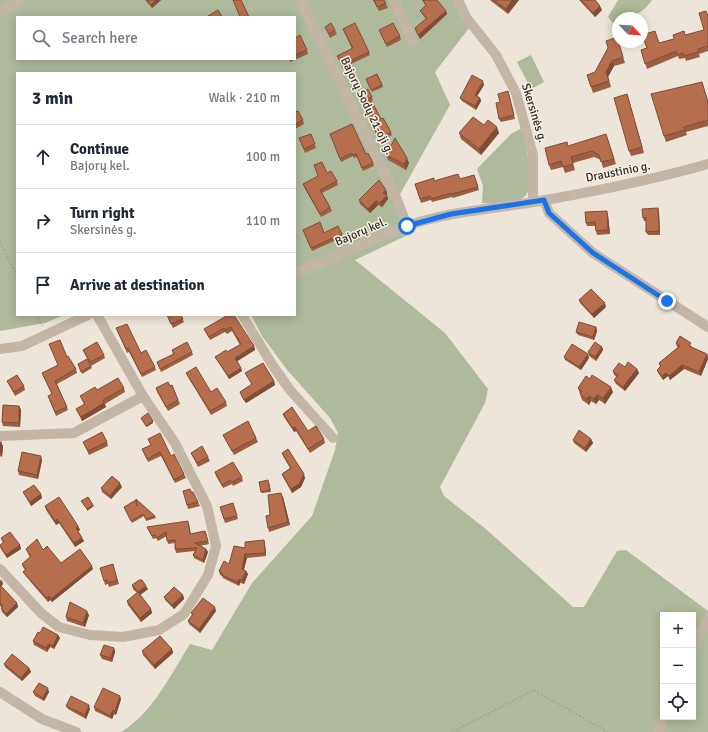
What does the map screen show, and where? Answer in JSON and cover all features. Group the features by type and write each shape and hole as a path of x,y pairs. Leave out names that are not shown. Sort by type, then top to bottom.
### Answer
{"street":[{"path":"0,12 20,0"},
{"name":"Bajorų Sodų 21-oji g.","path":"300,0 396,197 407,226"},
{"path":"394,0 413,41"},
{"name":"Skersinės g.","path":"458,0 466,17 496,56 516,93 533,155 533,202"},
{"name":"Draustinio g.","path":"533,202 662,177 708,164"},
{"path":"544,200 549,213 593,253 708,327"},
{"name":"Bajorų kel.","path":"296,273 354,250 407,226 451,214 533,202"},
{"path":"0,349 22,346 86,316"},
{"path":"0,569 41,613 59,627 90,635 123,637 160,630 184,614 208,575 216,546 207,506 175,443 143,396 98,316"},
{"path":"243,316 273,366 290,390 333,438"},
{"path":"0,436 74,433 143,396"},
{"path":"694,648 708,618"},
{"path":"0,692 42,719 76,732"},
{"path":"658,732 664,720"}],"path":[{"path":"0,242 16,274"},
{"path":"452,732 534,690 608,732"}],"green space":[{"path":"0,0 462,0 473,23 435,72 450,105 399,196 414,232 355,260 445,333 488,389 485,403 440,487 444,496 487,530 573,607 584,607 617,551 626,550 708,611 708,732 121,732 142,715 151,704 190,644 212,650 252,583 312,516 335,450 338,433 330,418 288,371 262,336 252,316 296,316 296,72 16,72 16,316 62,316 45,323 0,331"},
{"path":"618,0 652,0 641,12 612,12 612,22 608,17"},
{"path":"531,55 544,82 531,89 517,62"},
{"path":"522,128 530,174 528,192 524,197 515,201 482,203 483,186 477,169 511,134"}],"building":[{"path":"147,0 156,0 151,5"},
{"path":"233,0 241,0 249,16 240,16"},
{"path":"374,0 384,0 386,3 377,7"},
{"path":"423,0 437,0 446,11 418,35 415,28 427,18 420,11 426,5"},
{"path":"494,0 512,0 506,9"},
{"path":"581,0 595,0 600,6 593,13"},
{"path":"218,10 221,16 208,16"},
{"path":"706,11 708,16 708,46 698,49 698,52 684,56 683,53 677,55 676,51 645,64 641,50 648,48 648,33 655,31 659,43 674,39 673,35 684,31 685,35 704,30 699,13"},
{"path":"331,23 335,30 329,34 325,27"},
{"path":"355,23 369,52 342,65 337,56 353,48 343,29"},
{"path":"393,23 400,36 386,44 379,30"},
{"path":"300,35 307,50 296,55 296,37"},
{"path":"612,39 612,48 620,48 623,57 612,61 606,72 609,81 591,87 587,75 595,72 608,48 606,41"},
{"path":"377,74 382,85 371,90 366,79"},
{"path":"472,75 483,81 475,95 480,98 475,106 460,98"},
{"path":"702,82 708,102 708,120 684,127 685,130 664,136 651,94"},
{"path":"368,89 372,97 364,100 360,93"},
{"path":"508,91 514,115 499,119 496,103 500,102 498,94"},
{"path":"627,94 642,147 629,151 614,98"},
{"path":"372,102 381,119 383,118 391,132 380,139 371,124 373,123 364,105"},
{"path":"298,111 303,120 296,124 296,112"},
{"path":"473,117 484,125 488,120 497,127 479,149 459,133"},
{"path":"352,124 366,154 368,153 373,163 362,168 356,154 353,155 352,153 340,159 330,134"},
{"path":"311,134 315,144 304,149 299,138"},
{"path":"606,134 614,159 601,162 599,155 592,151 571,157 573,164 563,167 561,161 549,165 545,148 567,142 568,146"},
{"path":"395,138 407,158 404,164 386,155"},
{"path":"322,162 327,173 331,171 337,181 320,190 330,207 320,214 303,184 318,176 314,165"},
{"path":"458,174 460,179 474,175 478,187 431,199 430,196 420,199 415,184 434,178 434,181"},
{"path":"379,180 386,190 383,193 387,195 380,203 376,201 368,209 359,200"},
{"path":"658,208 659,231 646,232 646,217 643,218 642,209"},
{"path":"607,211 608,230 596,231 595,222 586,223 585,212"},
{"path":"320,222 324,233 338,226 342,234 311,248 303,230"},
{"path":"591,289 605,303 592,314 579,300"},
{"path":"167,316 182,316 183,319 171,324"},
{"path":"226,316 235,316 254,346 235,358 241,368 228,376 215,357 226,350 227,352 241,344 231,327 225,330 224,328 209,337 204,329"},
{"path":"579,322 596,327 593,337 576,332"},
{"path":"127,324 141,353 146,350 155,367 141,374 128,348 126,349 116,328"},
{"path":"680,336 691,343 689,346 707,354 699,372 682,365 669,376 666,373 662,376 657,370 661,366 659,363 680,346 676,343"},
{"path":"60,340 67,357 68,356 76,369 55,381 67,407 55,412 48,396 52,394 42,373 58,365 49,344"},
{"path":"97,342 104,355 90,362 83,350"},
{"path":"187,342 192,352 160,369 157,362 174,354 172,350"},
{"path":"595,342 602,347 595,357 588,352"},
{"path":"572,344 588,354 579,367 564,357"},
{"path":"87,359 91,366 81,372 78,364"},
{"path":"628,362 637,369 623,387 614,380 618,375 613,371 619,363 625,367"},
{"path":"263,363 274,381 244,400 240,392 252,384 245,373"},
{"path":"196,367 211,392 217,388 226,402 210,411 186,373"},
{"path":"17,375 24,386 14,392 7,381"},
{"path":"592,375 611,387 603,398 597,395 594,399 589,396 587,399 580,394 582,391 578,388 586,376 590,379"},
{"path":"118,378 124,388 103,400 104,403 81,417 76,409 85,404 80,396 95,387 97,390"},
{"path":"168,382 170,386 172,385 178,400 166,407 156,388"},
{"path":"3,405 19,406 19,423 2,422"},
{"path":"292,407 308,431 316,426 324,439 308,449 295,427 293,428 283,414"},
{"path":"148,413 153,421 146,426 141,418"},
{"path":"248,421 256,438 232,451 223,435"},
{"path":"579,430 591,439 585,448 573,440"},
{"path":"102,432 107,442 88,451 83,442"},
{"path":"160,433 171,456 174,454 184,474 174,480 160,452 147,459 142,449 151,445 148,439"},
{"path":"1,442 1,453 0,453"},
{"path":"202,446 208,457 197,463 191,453"},
{"path":"288,449 304,474 299,484 291,489 282,474 291,468 282,453"},
{"path":"22,452 41,456 37,475 18,471"},
{"path":"233,462 242,477 232,482 230,480 222,485 215,472"},
{"path":"112,476 120,483 110,496 101,488"},
{"path":"268,480 270,490 261,492 259,482"},
{"path":"34,485 41,494 30,502 23,492"},
{"path":"190,489 198,502 187,505 183,491"},
{"path":"281,493 288,522 268,528 266,516 270,515 268,495"},
{"path":"59,497 78,526 76,528 82,538 74,543 57,519 55,521 45,506"},
{"path":"88,497 93,505 87,509 81,501"},
{"path":"136,499 155,516 146,519 143,514 131,521 124,507 136,500 137,506"},
{"path":"233,503 237,516 224,519 220,507"},
{"path":"188,521 190,534 205,531 208,541 195,543 206,549 203,560 193,555 197,548 175,549 175,540 167,541 166,532 157,538 155,535 152,536 147,527"},
{"path":"10,532 20,545 6,555 0,546 4,542 1,538"},
{"path":"37,539 43,550 47,546 61,563 80,549 92,566 51,599 49,596 47,598 23,572 26,569 22,564 31,556 26,549"},
{"path":"264,540 265,553 245,554 242,569 246,571 242,580 239,579 237,582 222,575 219,571 224,561 229,564 234,546 245,548 245,542"},
{"path":"113,564 117,580 108,583 107,580 104,581 100,568"},
{"path":"139,580 142,580 146,586 138,592 132,585"},
{"path":"0,585 17,603 6,614 1,608 3,606 0,603"},
{"path":"174,587 183,595 172,605 164,597"},
{"path":"138,592 151,609 140,618 127,601"},
{"path":"203,598 215,607 199,629 188,621 193,614 191,613"},
{"path":"70,602 87,611 83,623 66,617"},
{"path":"43,627 58,635 53,646 49,644 46,648 33,641"},
{"path":"160,636 172,649 154,665 142,651"},
{"path":"104,645 114,648 111,658 100,655"},
{"path":"12,654 29,668 21,678 4,664"},
{"path":"39,683 48,688 43,698 33,692"},
{"path":"103,688 120,696 115,711 113,710 110,716 94,707"},
{"path":"71,696 89,705 85,715 66,706"}],"route":[{"path":"407,226 451,214 544,200 546,209 549,213 568,232 593,253 667,301"}]}
